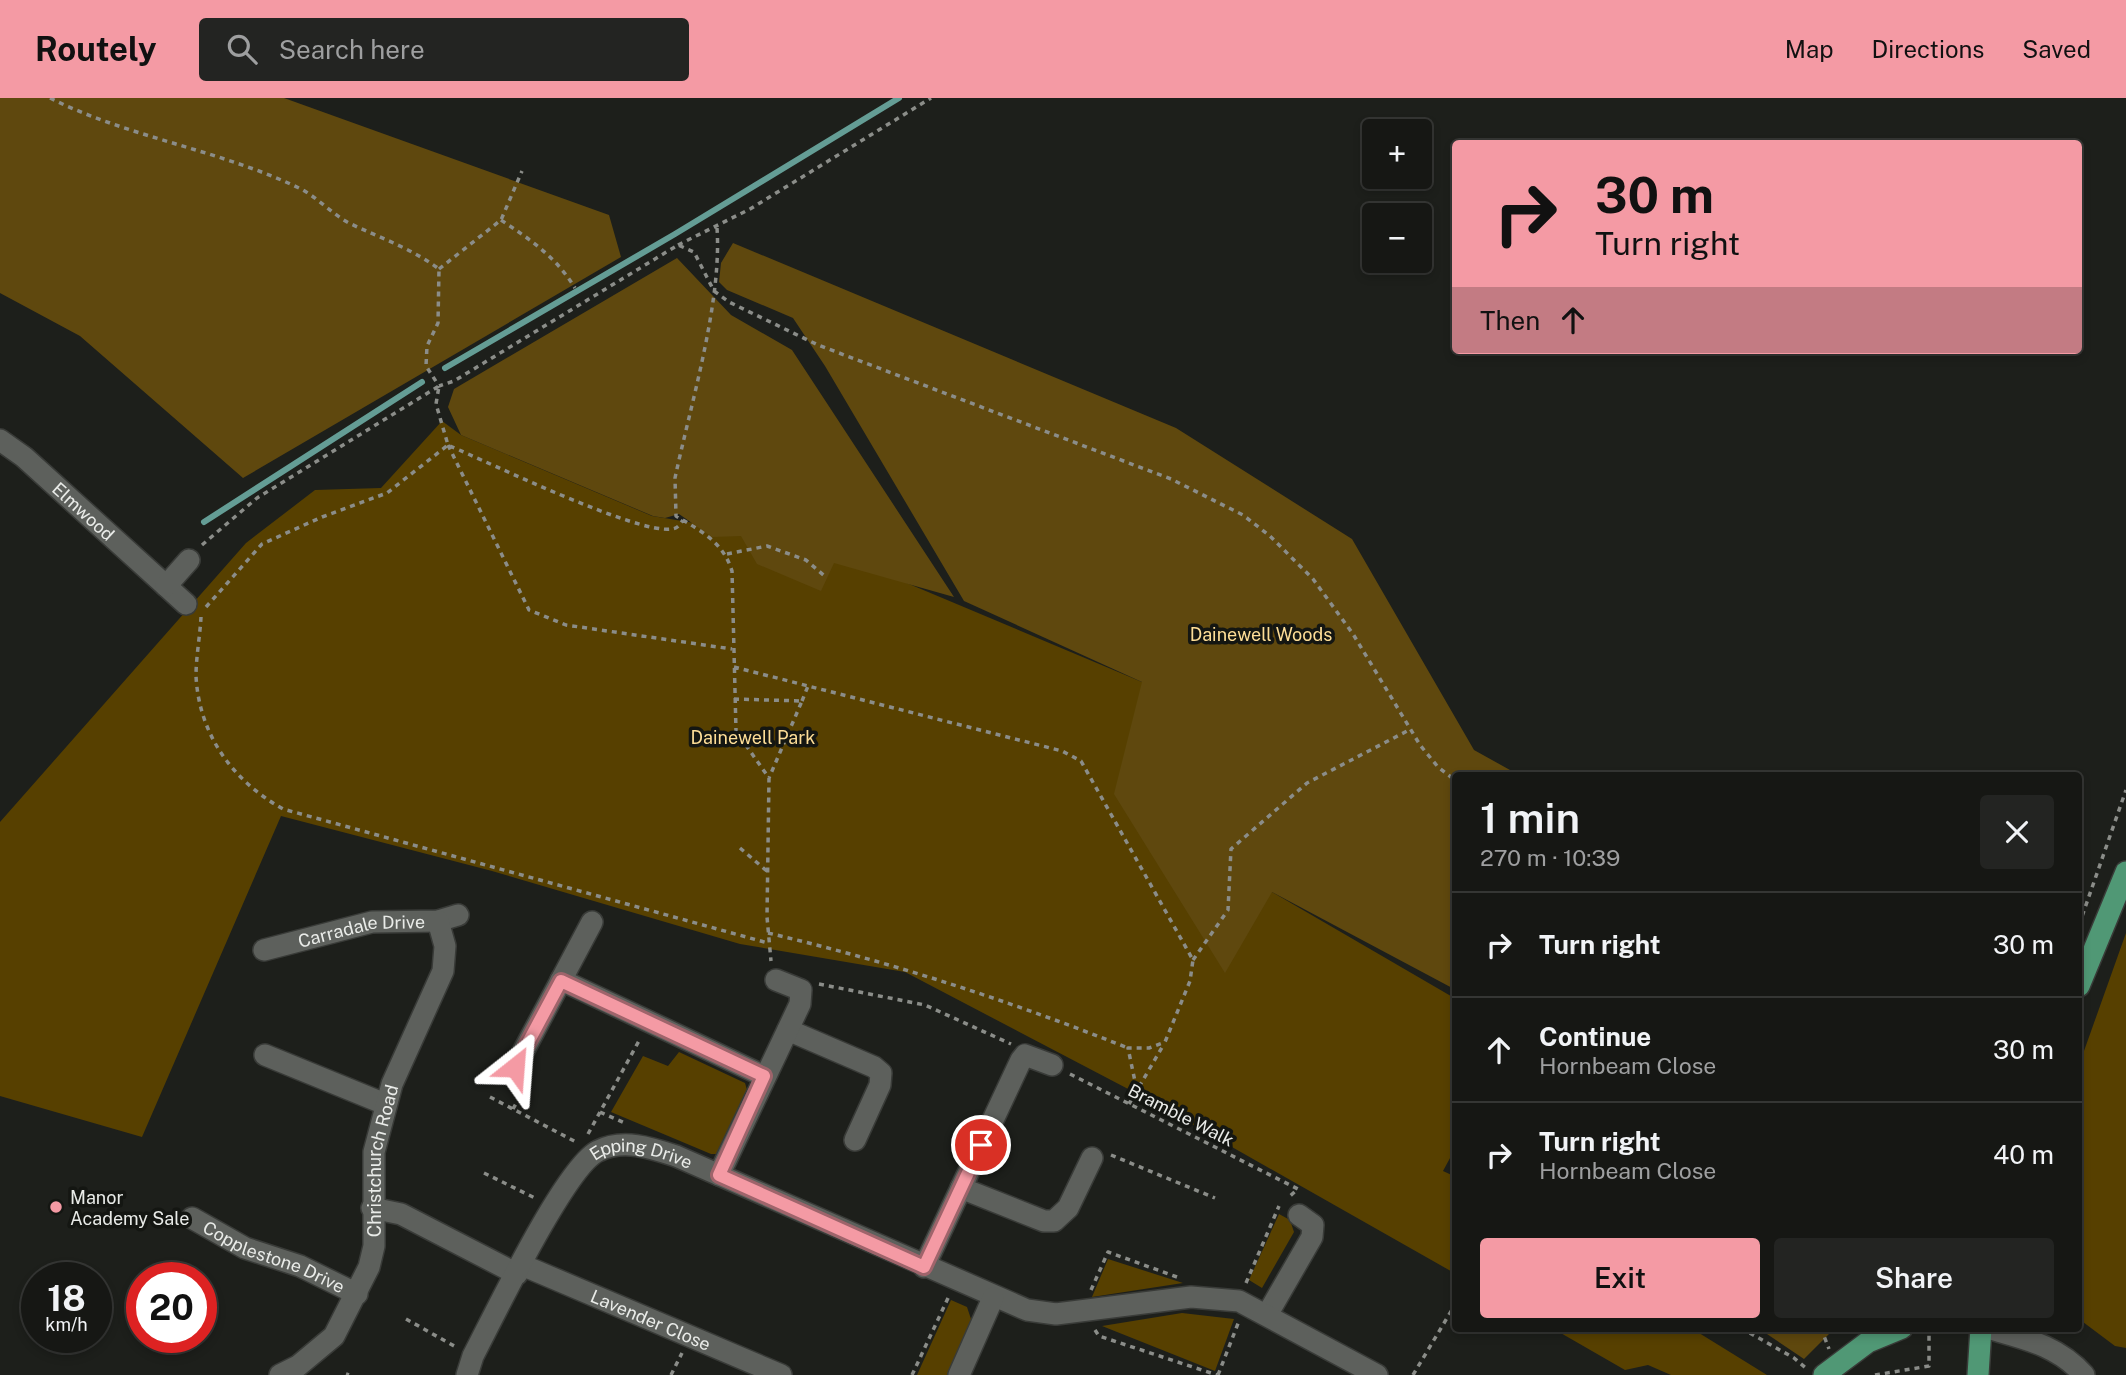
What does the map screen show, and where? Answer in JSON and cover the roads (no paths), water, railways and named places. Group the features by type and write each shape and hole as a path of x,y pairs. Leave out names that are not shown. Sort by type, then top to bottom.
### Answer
{"main road":[{"path":"2082,979 2126,872"},
{"path":"1824,1375 1868,1342 1892,1332"},
{"path":"1979,1375 1980,1332"}],"street":[{"name":"Elmwood","path":"0,440 24,457 186,604"},
{"path":"166,586 189,560"},
{"name":"Carradale Drive","path":"264,950 372,922 448,918"},
{"name":"Christchurch Road","path":"280,1375 298,1366 334,1336 357,1294 374,1246 374,1152 385,1104 443,971 448,918"},
{"path":"515,1067 592,922"},
{"path":"719,1175 802,996 801,990 776,980"},
{"path":"561,981 764,1076"},
{"path":"788,1030 874,1067 881,1073 880,1085 855,1140"},
{"path":"265,1055 385,1104"},
{"path":"924,1267 1025,1055 1052,1065"},
{"name":"Epping Drive","path":"470,1366 570,1177 595,1152 618,1145 654,1148 993,1298 1040,1313 1082,1312 1191,1297 1242,1302 1377,1375"},
{"path":"961,1188 1044,1222 1054,1221 1068,1208 1092,1158"},
{"path":"1268,1315 1312,1237 1313,1225 1294,1206"},
{"name":"Lavender Close","path":"372,1208 401,1214 519,1269 781,1375"},
{"name":"Copplestone Drive","path":"192,1218 246,1248 300,1266 357,1294"},
{"path":"959,1375 993,1298"},
{"path":"2001,1332 2038,1343 2068,1357 2084,1375"}],"waterway":[{"path":"445,368 675,234 899,98"},
{"path":"204,522 422,382"}],"place":[{"name":"Manor Academy Sale","path":"56,1207"}],"park label":[{"name":"Dainewell Woods","path":"1261,634"},
{"name":"Dainewell Park","path":"753,737"}]}
